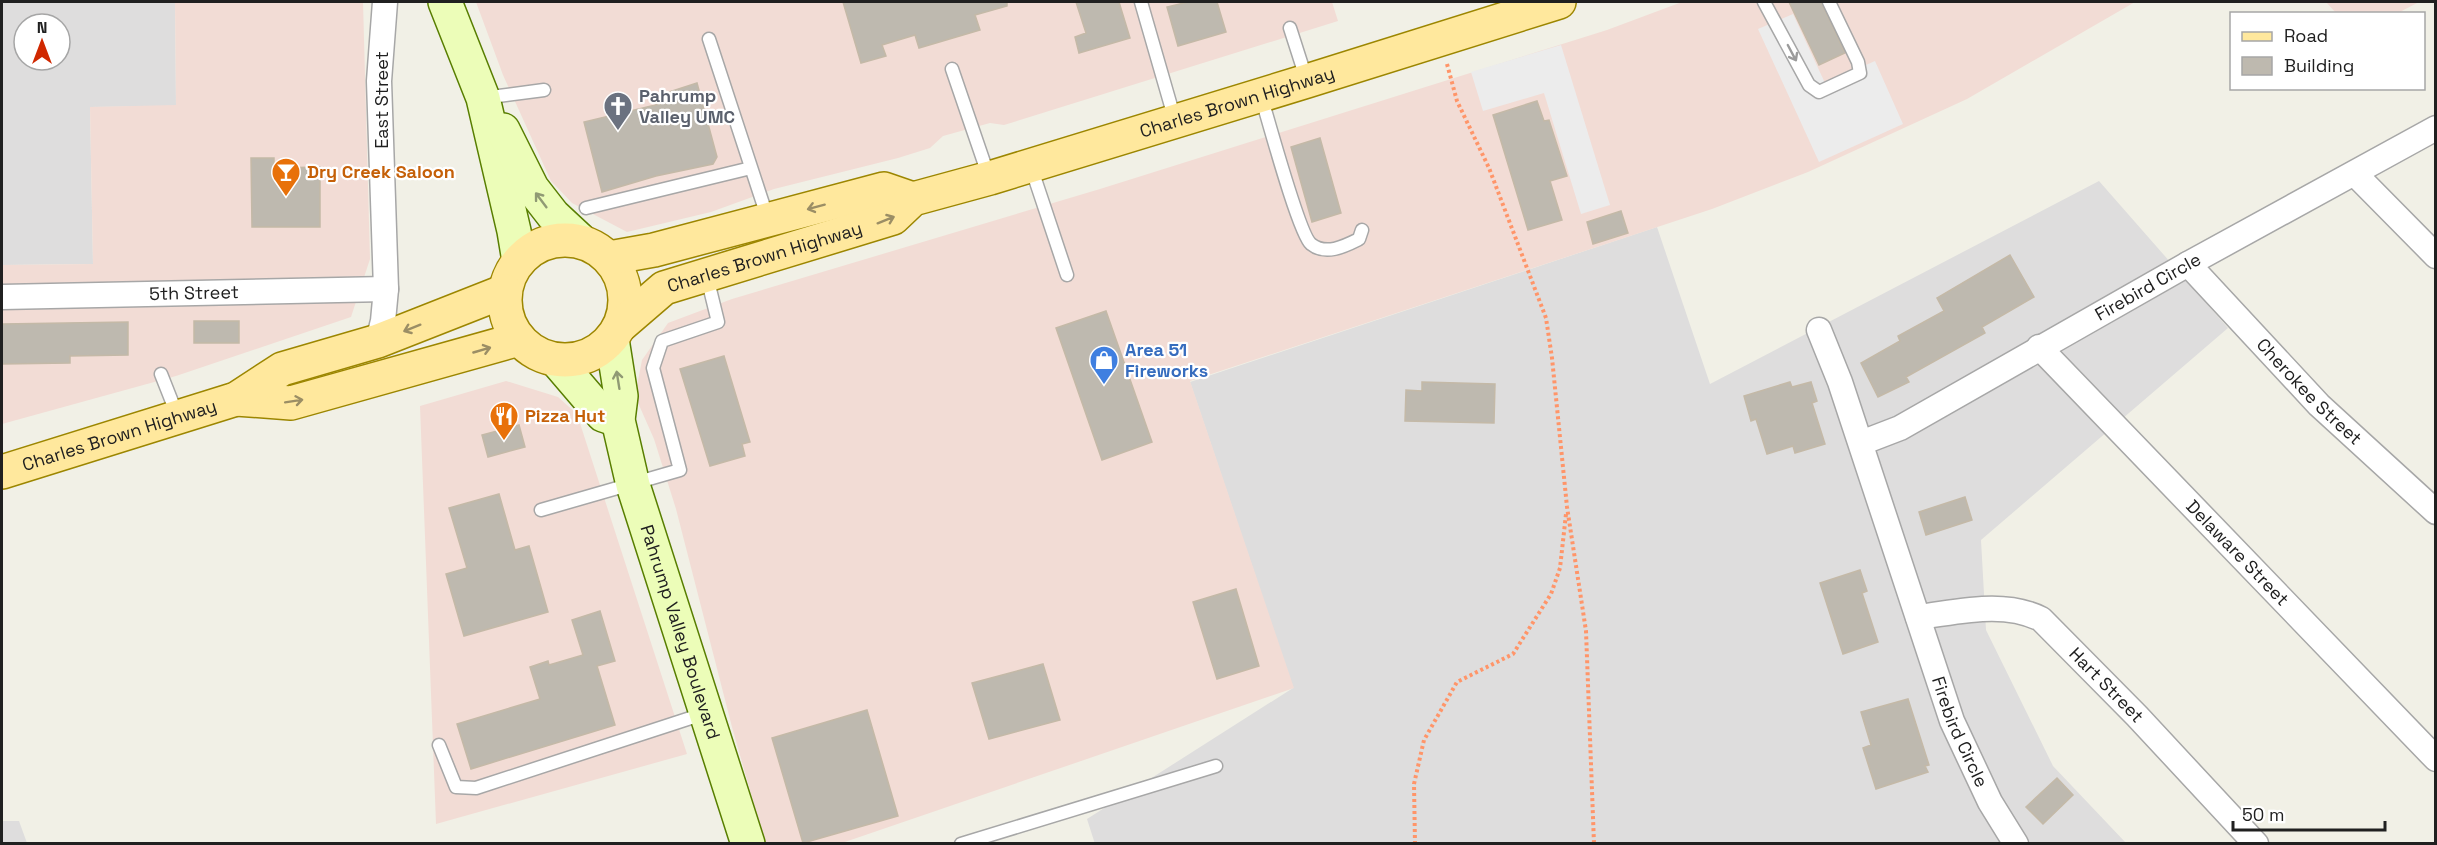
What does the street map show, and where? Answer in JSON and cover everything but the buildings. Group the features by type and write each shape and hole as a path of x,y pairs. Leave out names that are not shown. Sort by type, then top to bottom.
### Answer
{"main road":[{"path":"445,2 483,98 519,261"},
{"name":"Charles Brown Highway","path":"616,332 664,288 893,218 913,199 990,178 1559,2"},
{"path":"483,98 511,143 532,188 553,215 595,250 619,272 625,289 626,307 616,332 596,352 577,359 556,360 542,356 519,339 510,325 505,308 505,291 510,275 519,261 532,249 547,242 565,239 595,250"},
{"name":"Charles Brown Highway","path":"595,250 654,250 884,189 913,199"},
{"name":"Charles Brown Highway","path":"2,472 236,399 282,369 378,341 505,291"},
{"name":"Pahrump Valley Boulevard","path":"616,332 621,396 618,420 633,485 747,843"},
{"name":"Charles Brown Highway","path":"236,399 291,403 519,339"},
{"path":"556,360 603,415 618,420"}],"street":[{"name":"East Street","path":"378,341 383,321 386,288 380,81 385,2"},
{"name":"Firebird Circle","path":"1861,443 1900,428 2039,347 2436,128"},
{"path":"2355,174 2436,256"},
{"name":"Cherokee Street","path":"2188,264 2319,405 2436,512"},
{"name":"5th Street","path":"2,297 386,288"},
{"name":"Firebird Circle","path":"1819,330 1861,443 1952,721 1989,802 2016,843"},
{"name":"Delaware Street","path":"2039,347 2436,759"},
{"name":"Hart Street","path":"1918,617 1989,608 2025,611 2041,619 2137,716 2256,843"}],"lane":[{"path":"1141,2 1175,121"},
{"path":"1764,2 1809,85 1819,92 1860,73 1858,62 1828,2"},
{"path":"1290,28 1307,81"},
{"path":"709,39 769,220"},
{"path":"952,69 990,178"},
{"path":"483,98 544,90"},
{"path":"1261,95 1282,167 1308,240 1320,249 1340,248 1359,239 1362,230"},
{"path":"1030,165 1067,275"},
{"path":"586,208 751,168"},
{"path":"541,510 680,470 653,368 662,341 718,322 706,275"},
{"path":"161,374 178,418"},
{"path":"439,745 456,787 476,788 706,714"},
{"path":"961,843 1216,766"}],"path":[{"path":"1441,40 1457,101 1489,168 1546,318 1567,507 1586,631 1594,843"},
{"path":"1415,843 1414,784 1424,740 1457,682 1513,654 1551,594 1560,568 1567,507"}],"shaded area":[{"path":"2,2 175,2 176,106 90,107 93,264 2,265"},
{"path":"175,2 363,2 370,259 351,317 176,376 2,424 2,265 93,264 90,107 176,105"},
{"path":"476,2 1332,2 1338,21 1004,125 990,123 943,136 930,148 898,158 774,189 711,212 627,232 572,203 551,181 503,75"},
{"path":"1682,2 2135,2 1967,99 1808,172 1712,209 1190,381 1294,688 842,843 765,843 732,727 676,509 654,439 635,396 642,360 668,323 732,299 1100,189 1607,30"},
{"path":"2326,2 2419,2 2400,12 2335,12"},
{"path":"1793,14 1825,83 1875,61 1903,124 1819,162 1758,29"},
{"path":"1561,45 1610,205 1581,214 1544,93 1483,111 1471,72"},
{"path":"2099,181 2228,328 1981,540 1986,630 2053,766 2126,843 1095,844 1087,819 1293,688 1190,382 1657,227 1710,384"},
{"path":"506,381 558,397 577,414 687,754 436,824 420,406"},
{"path":"2,821 19,821 27,843 2,843"}],"place":[{"name":"Pahrump Valley UMC","path":"618,132"},
{"name":"Dry Creek Saloon","path":"286,198"},
{"name":"Area 51 Fireworks","path":"1104,386"},
{"name":"Pizza Hut","path":"504,442"}]}
